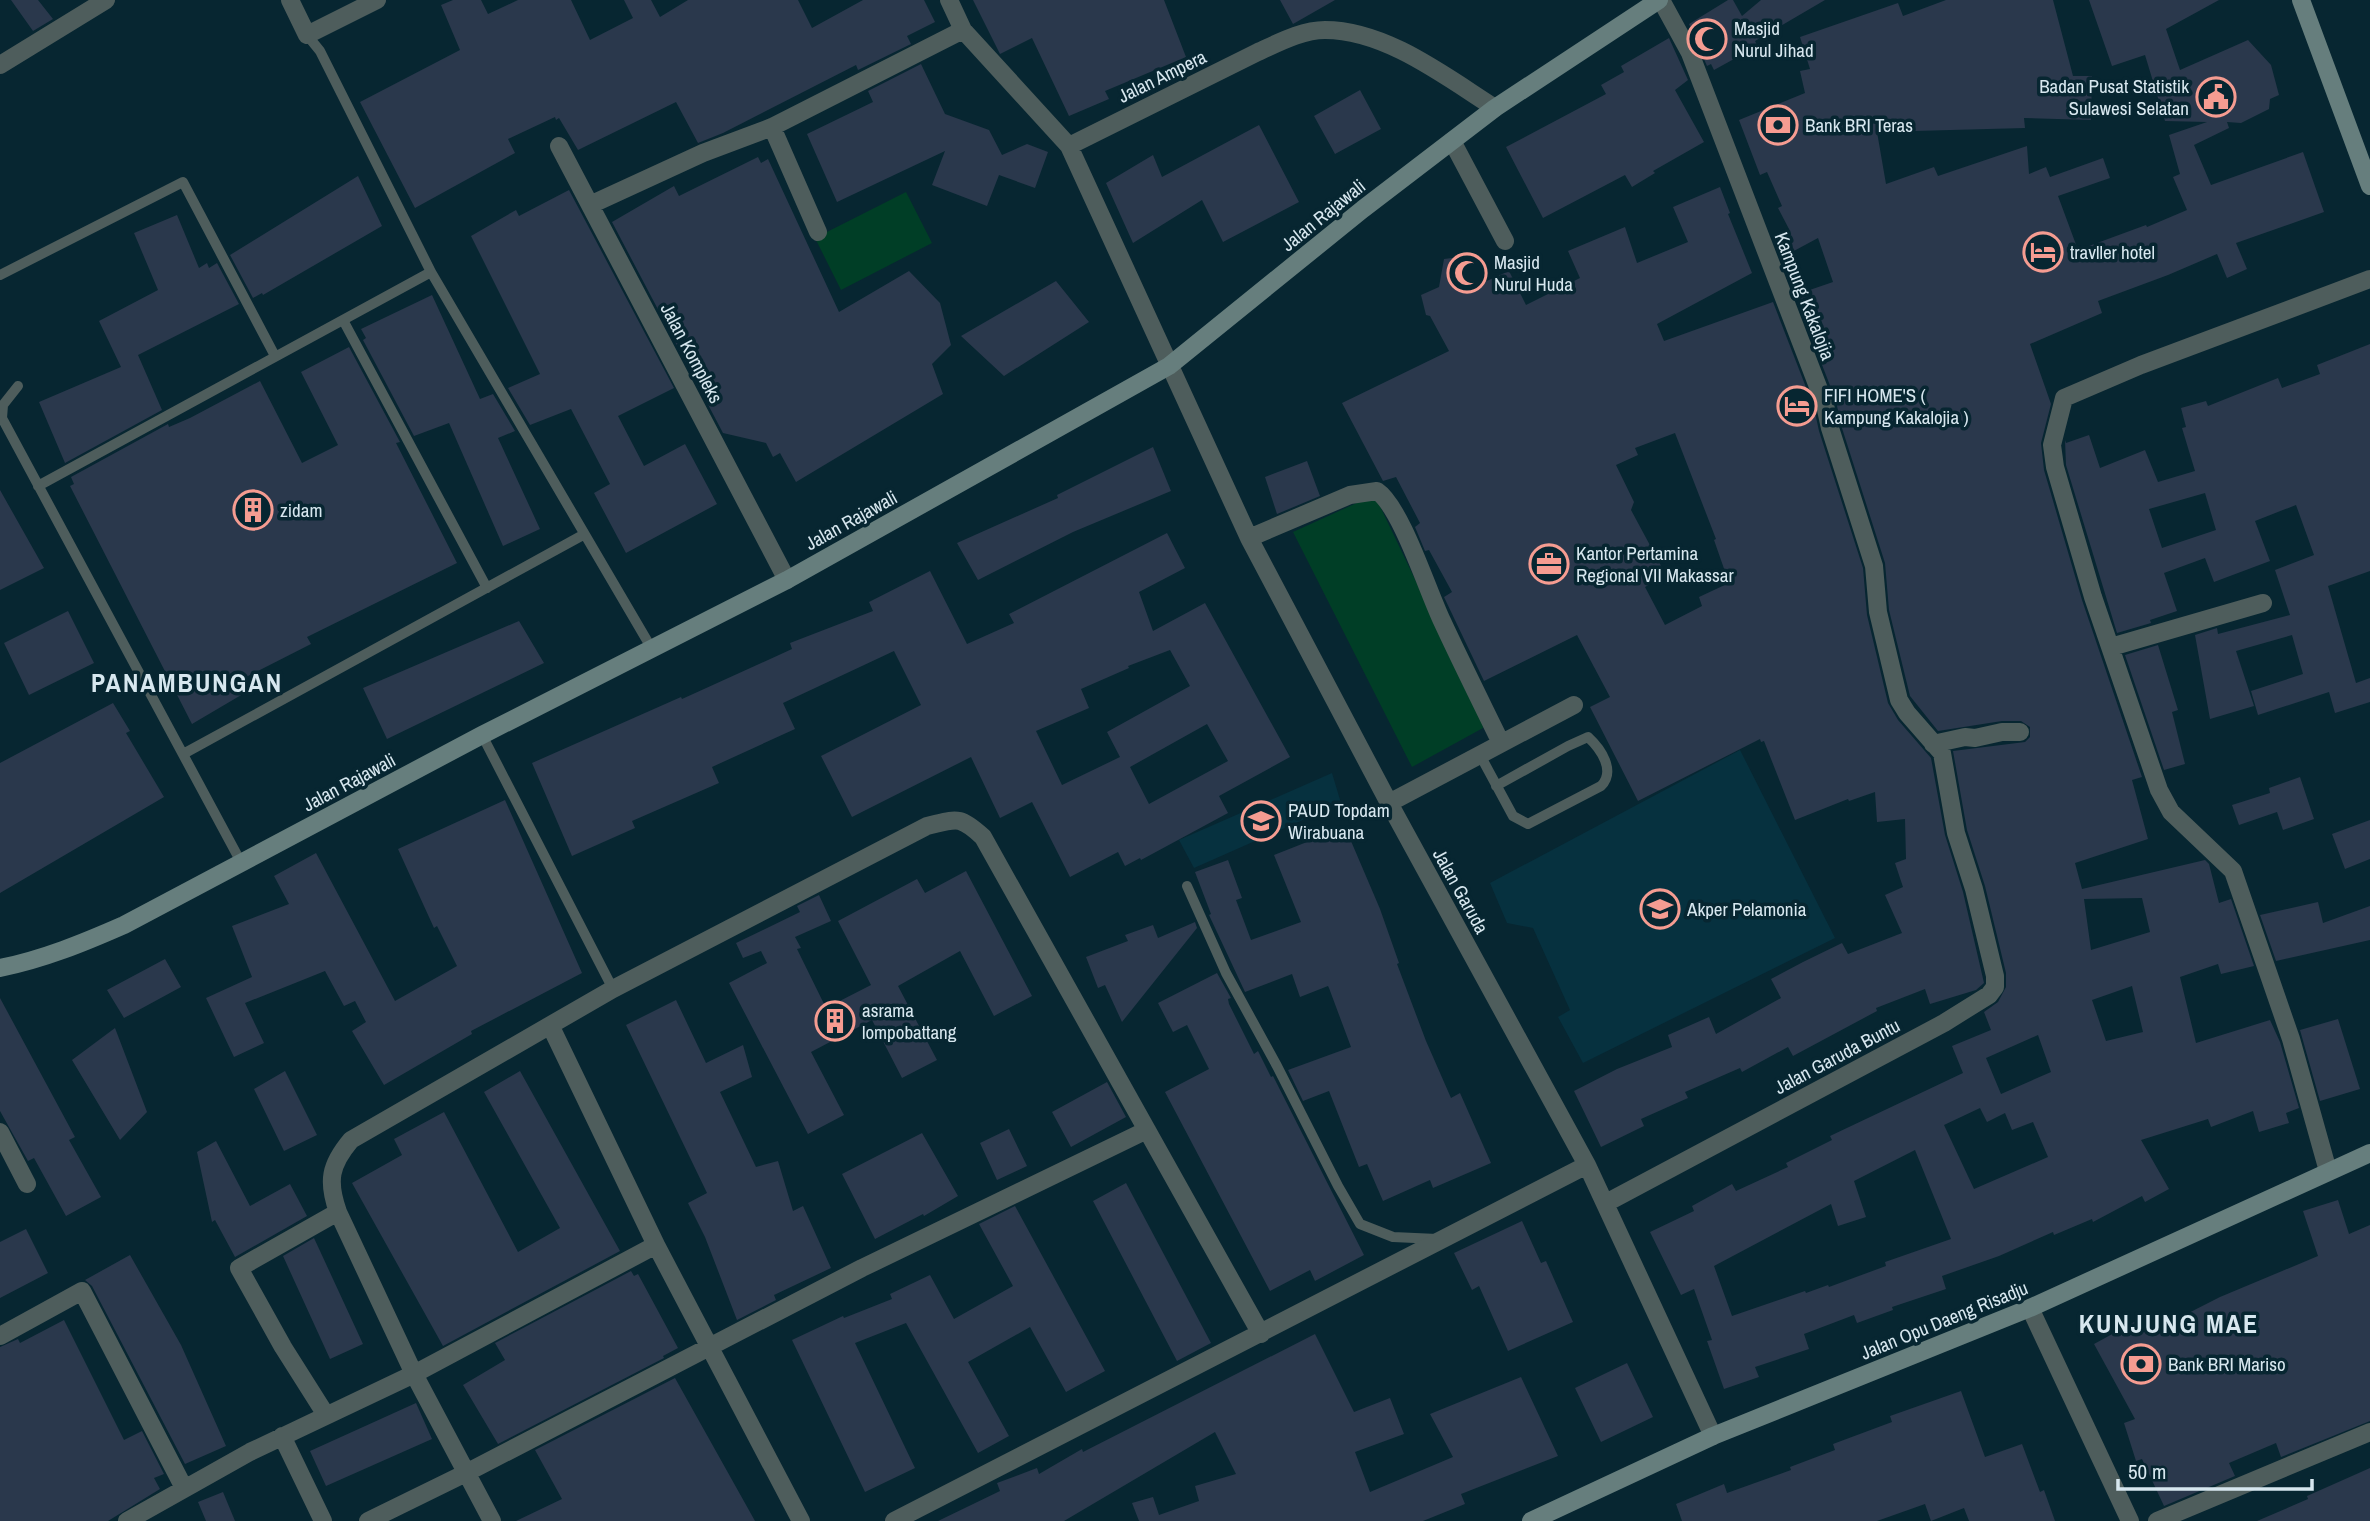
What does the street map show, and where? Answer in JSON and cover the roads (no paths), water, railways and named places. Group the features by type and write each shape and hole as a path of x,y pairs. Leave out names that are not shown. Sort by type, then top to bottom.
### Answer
{"main road":[{"name":"Jalan Rajawali","path":"0,968 67,950 124,925 482,735 787,580 1169,366 1363,209 1495,108 1660,0"},
{"path":"2301,0 2370,186"},
{"name":"Jalan Opu Daeng Risadju","path":"1531,1521 1713,1436 2030,1308 2370,1153"}],"street":[{"path":"0,65 106,0"},
{"path":"290,0 307,35 377,0"},
{"path":"949,0 964,30 1069,146 1169,366"},
{"name":"Kampung Kakalojia","path":"1660,0 1690,53 1825,405 1829,428 1874,566 1878,611 1899,700 1942,753 1956,833 1974,889"},
{"path":"590,205 703,153 772,127 964,30"},
{"name":"Jalan Ampera","path":"1069,146 1258,52 1290,38 1322,30 1352,33 1409,54 1495,108"},
{"path":"772,127 818,232"},
{"path":"1452,141 1505,241"},
{"name":"Jalan Kompleks","path":"559,146 787,580"},
{"path":"2328,1171 2291,1039 2233,871 2171,812 2164,802 2093,597 2055,467 2052,445 2064,398 2141,365 2370,279"},
{"name":"Jalan Garuda","path":"1169,366 1250,538 1389,803 1587,1165 1713,1436"},
{"path":"1250,538 1350,495 1377,491 1384,496 1398,520 1441,620 1501,743"},
{"path":"2111,647 2263,603"},
{"path":"1389,803 1574,705"},
{"path":"1933,744 1965,737 2020,732"},
{"path":"492,1521 414,1374 338,1212 331,1193 332,1171 339,1154 351,1140 551,1027 612,989 927,826 956,819 968,824 982,837 1261,1334"},
{"name":"Jalan Garuda Buntu","path":"1606,1203 1944,1023 1989,995 1995,987 1995,976 1974,889"},
{"path":"551,1027 656,1245 801,1521"},
{"path":"368,1521 862,1268 1147,1130"},
{"path":"0,1132 27,1184"},
{"path":"894,1521 1587,1165"},
{"path":"326,1415 283,1347 239,1268 338,1212"},
{"path":"127,1521 250,1452 414,1374 656,1245"},
{"path":"0,1336 82,1291 184,1488"},
{"path":"2030,1308 2130,1521"},
{"path":"2157,1521 2370,1432"},
{"path":"277,1439 323,1521"}],"lane":[{"path":"307,35 320,51 431,272 652,649"},
{"path":"0,275 183,182 275,356"},
{"path":"38,486 431,272"},
{"path":"343,320 486,588"},
{"path":"18,386 3,405 2,418 242,864"},
{"path":"185,754 583,535"},
{"path":"482,735 612,989"},
{"path":"1480,755 1496,786 1513,816 1528,824 1601,786 1608,779 1609,770 1597,745 1588,737 1496,786"},
{"path":"1187,886 1226,973 1360,1224 1393,1237 1443,1239"}],"place":[{"name":"Masjid Nurul Jihad","path":"1707,39"},
{"name":"Badan Pusat Statistik Sulawesi Selatan","path":"2216,97"},
{"name":"Bank BRI Teras","path":"1778,125"},
{"name":"travller hotel","path":"2043,252"},
{"name":"Masjid Nurul Huda","path":"1467,273"},
{"name":"FIFI HOME'S ( Kampung Kakalojia )","path":"1797,406"},
{"name":"zidam","path":"253,510"},
{"name":"Kantor Pertamina Regional VII Makassar","path":"1549,564"},
{"name":"PAUD Topdam Wirabuana","path":"1261,821"},
{"name":"Akper Pelamonia","path":"1660,909"},
{"name":"asrama lompobattang","path":"835,1021"},
{"name":"Bank BRI Mariso","path":"2141,1364"}],"district":[{"name":"PANAMBUNGAN","path":"187,683"},
{"name":"KUNJUNG MAE","path":"2169,1324"}]}
